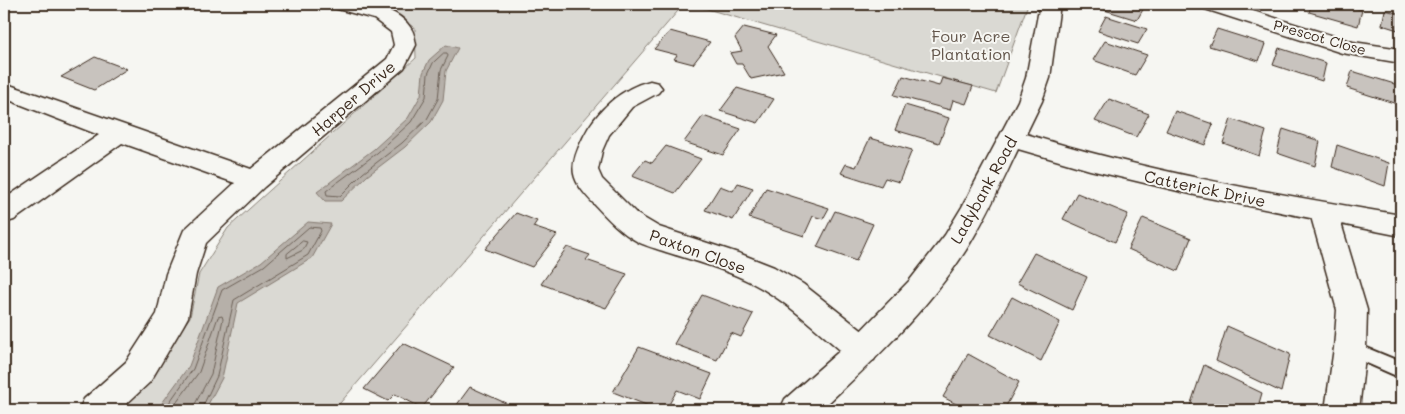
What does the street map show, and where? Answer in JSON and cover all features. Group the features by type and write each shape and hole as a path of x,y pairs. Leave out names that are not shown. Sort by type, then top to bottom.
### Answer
{"street":[{"name":"Harper Drive","path":"96,410 138,372 172,317 181,274 194,238 255,180 396,63 404,45 401,29 381,15 341,4"},
{"name":"Ladybank Road","path":"797,410 862,350 921,289 955,243 974,211 1030,101 1038,78 1050,4"},
{"name":"Prescot Close","path":"1212,5 1350,48 1401,56"},
{"name":"Paxton Close","path":"650,88 624,102 598,132 589,151 585,170 591,184 626,222 649,235 731,262 763,275 792,293 862,350"},
{"path":"4,90 119,133 255,180"},
{"path":"4,213 119,133"},
{"name":"Catterick Drive","path":"1012,138 1050,151 1126,170 1324,213 1401,226"},
{"path":"1324,213 1352,310 1350,348 1342,410"}],"lane":[{"path":"1350,348 1401,370"}],"green space":[{"path":"362,4 684,4 334,410 118,410 139,390 190,317 199,274 228,228 416,58 415,28 390,12"},
{"name":"Four Acre Plantation","path":"690,4 1028,4 996,93"}],"water":[{"path":"446,45 458,48 446,71 443,100 431,122 405,147 367,176 341,201 325,201 317,192 374,149 408,118 421,95 423,73 429,60"},
{"path":"308,222 331,224 312,258 238,303 222,378 205,410 157,410 189,366 218,287 261,262"}],"building":[{"path":"1100,4 1136,4 1145,6 1137,20 1098,8"},
{"path":"1312,4 1339,4 1362,10 1358,26 1309,12"},
{"path":"1385,10 1401,14 1401,31 1382,25"},
{"path":"1106,16 1147,29 1138,44 1098,31"},
{"path":"744,27 776,35 768,46 784,72 751,79 742,64 736,64 730,53 742,51 735,38"},
{"path":"1217,29 1265,44 1259,61 1209,46"},
{"path":"670,31 710,42 693,64 674,59 677,55 654,49"},
{"path":"1105,41 1147,55 1135,75 1093,60"},
{"path":"1279,48 1326,63 1322,81 1273,65"},
{"path":"95,57 127,69 94,90 61,77"},
{"path":"1352,71 1401,86 1400,105 1347,88"},
{"path":"903,76 939,86 942,78 973,86 966,104 953,100 950,110 894,95"},
{"path":"737,88 774,99 758,123 720,111"},
{"path":"1109,99 1149,114 1136,137 1095,121"},
{"path":"905,105 949,118 939,143 895,130"},
{"path":"1175,111 1213,124 1205,145 1166,131"},
{"path":"703,116 741,129 723,155 684,142"},
{"path":"1231,119 1266,131 1259,156 1223,143"},
{"path":"1283,129 1320,141 1315,166 1277,153"},
{"path":"870,138 912,150 899,182 885,178 881,186 841,173 846,164 856,167"},
{"path":"1337,145 1389,163 1385,186 1332,167"},
{"path":"666,146 701,159 675,193 632,176 645,160 652,163"},
{"path":"738,183 753,188 733,220 705,210 720,186 733,191"},
{"path":"766,188 829,208 823,219 813,216 804,236 749,218"},
{"path":"1077,193 1128,214 1115,242 1063,219"},
{"path":"835,211 873,224 856,261 817,247"},
{"path":"516,213 537,221 533,227 557,235 532,267 485,249"},
{"path":"1143,218 1191,238 1178,271 1128,249"},
{"path":"567,247 590,255 586,260 627,274 606,308 541,284"},
{"path":"1034,253 1087,277 1072,310 1017,283"},
{"path":"702,295 753,314 741,337 731,333 717,360 674,344"},
{"path":"1012,297 1060,322 1041,361 990,335"},
{"path":"1227,326 1290,354 1281,392 1216,361"},
{"path":"403,343 454,367 422,408 395,394 388,401 364,389"},
{"path":"639,347 712,374 700,399 677,390 666,410 659,410 613,392"},
{"path":"968,354 1019,382 1004,410 967,410 943,397"},
{"path":"1204,365 1262,393 1257,410 1189,409"},
{"path":"470,387 521,410 453,410"}]}
